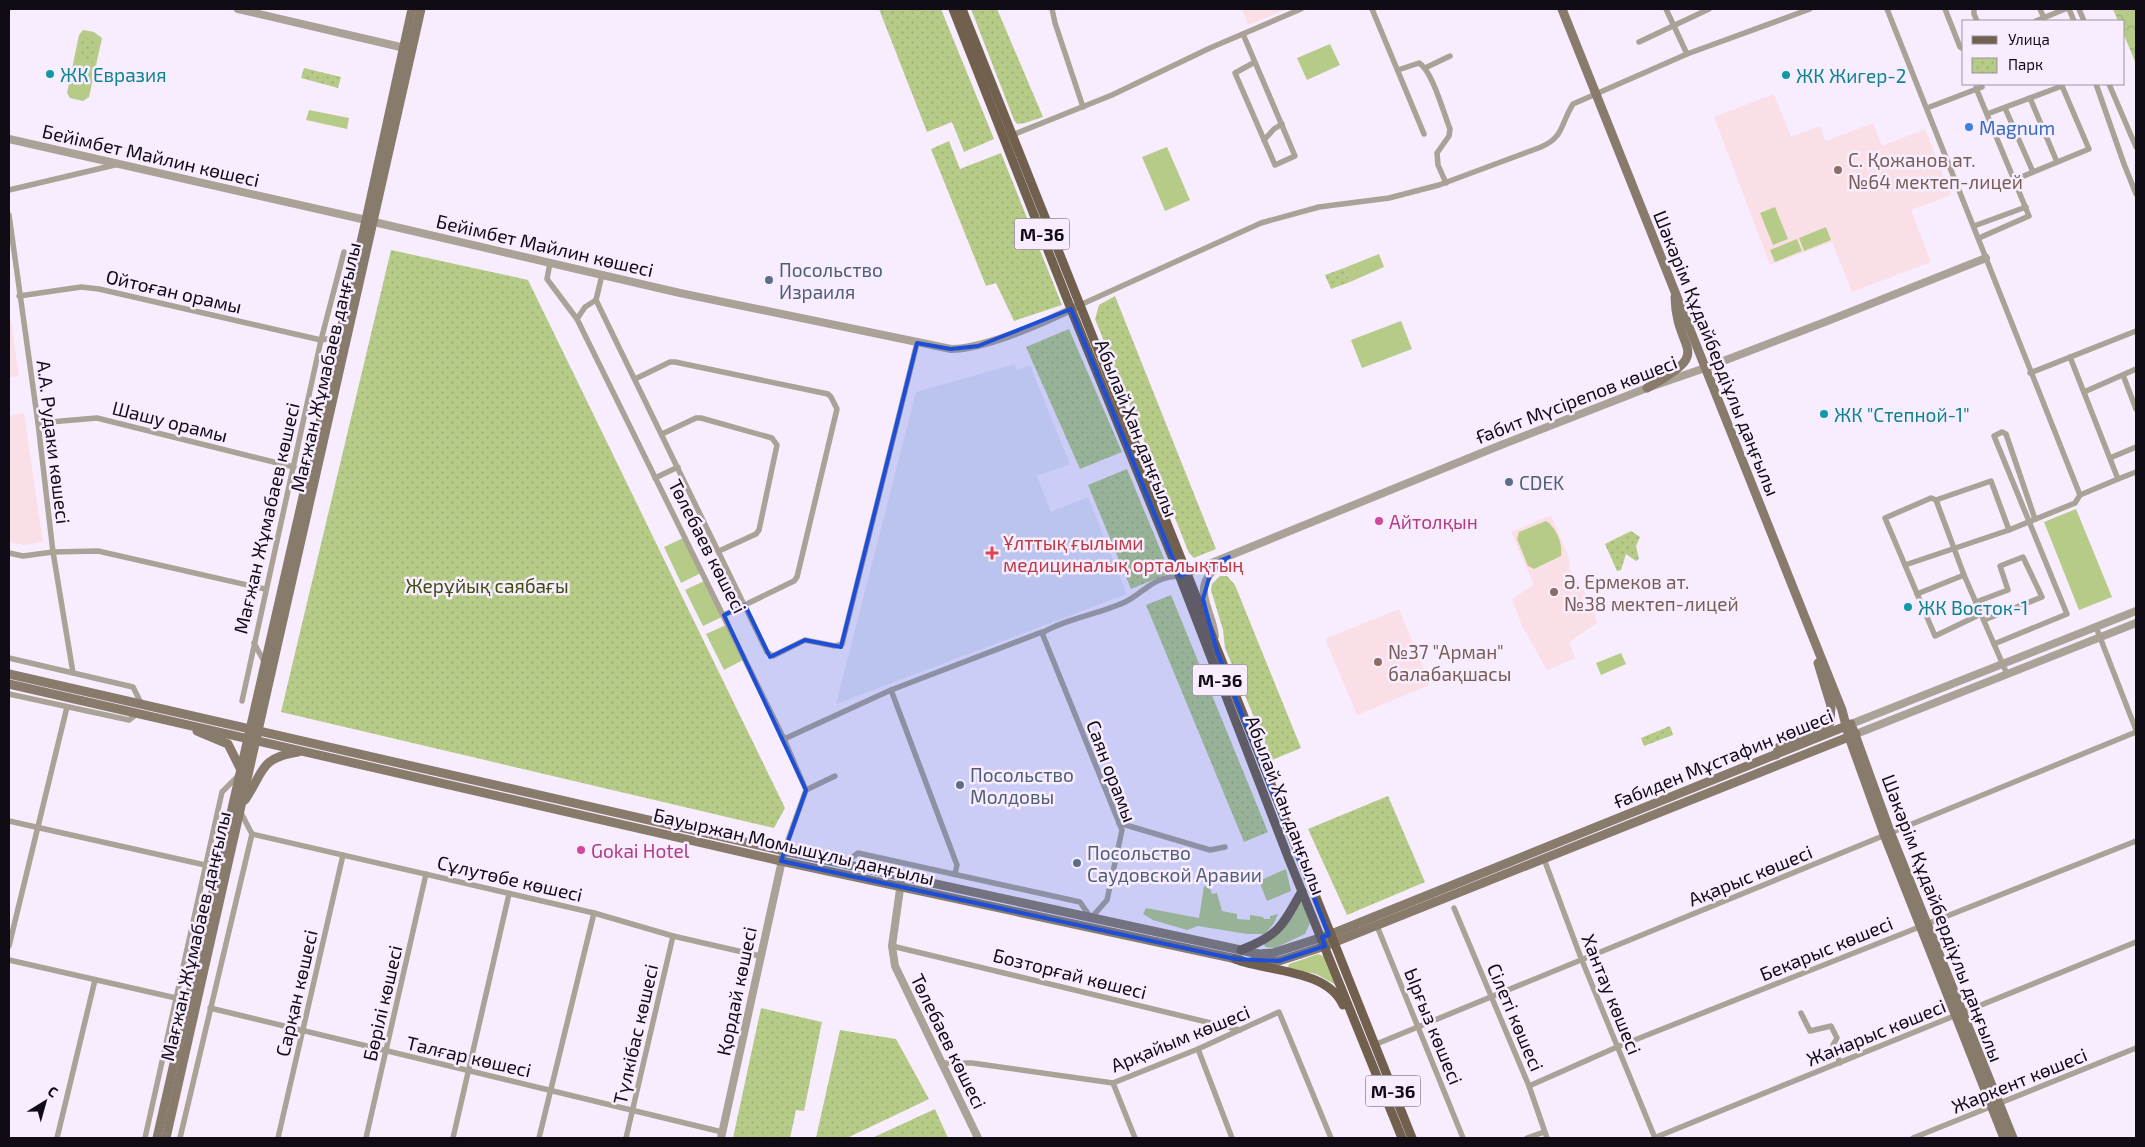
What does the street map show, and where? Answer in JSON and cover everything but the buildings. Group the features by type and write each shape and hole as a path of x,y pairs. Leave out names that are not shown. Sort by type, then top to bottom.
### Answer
{"main road":[{"name":"Мағжан Жұмабаев даңғылы","path":"157,1138 241,772 253,735 370,221 407,49 412,9"},
{"name":"Мағжан Жұмабаев даңғылы","path":"407,49 422,9"},
{"name":"Абылай Хан даңғылы","path":"952,9 1071,309 1217,651 1327,940 1370,1046 1412,1138"},
{"name":"Абылай Хан даңғылы","path":"962,9 1080,305 1184,575 1302,891 1327,940"},
{"name":"Шәкәрім Құдайбердіұлы даңғылы","path":"1562,9 1852,735 1923,926 1995,1106 2004,1138"},
{"name":"Мағжан Жұмабаев даңғылы","path":"166,1138 241,808 265,664 338,337 370,221"},
{"path":"1647,388 1676,371 1688,359 1688,347 1676,316 1675,292"},
{"path":"1776,755 1779,747 1823,730 1830,723 1831,706 1816,657 1817,648"},
{"name":"Бауыржан Момышұлы даңғылы","path":"9,674 141,703 253,735 304,752 781,861 1235,959 1266,962 1279,961 1327,940"},
{"name":"Бауыржан Момышұлы даңғылы","path":"9,684 186,724 253,735 1259,954 1273,953 1327,940"},
{"path":"186,724 199,732 228,744 241,772"},
{"name":"Ғабиден Мұстафин көшесі","path":"1327,940 1848,725"},
{"name":"Ғабиден Мұстафин көшесі","path":"1327,940 1377,926 1852,735"},
{"path":"241,808 262,771 271,760 280,755 304,752"},
{"path":"1241,950 1273,935 1284,924 1302,891"},
{"path":"1235,959 1250,965 1316,980 1333,989 1339,996 1352,1025 1370,1046"},
{"name":"Абылай Хан даңғылы","path":"1370,1046 1402,1138"},
{"name":"Шәкәрім Құдайбердіұлы даңғылы","path":"1995,1106 2013,1138"}],"street":[{"path":"238,9 407,49"},
{"path":"1052,9 1083,107"},
{"path":"1003,136 1013,136 1112,96 1210,48 1301,9"},
{"path":"1372,9 1424,134"},
{"path":"1666,9 1687,54"},
{"path":"1639,42 1708,9"},
{"path":"1080,305 1273,219 1319,207 1390,198 1446,183 1552,142 1558,136 1564,119 1573,104 1687,54 1797,11 1810,9"},
{"path":"1887,9 2080,495"},
{"path":"1945,9 1960,48 1962,48"},
{"path":"2040,9 2044,18"},
{"path":"2039,20 2065,9"},
{"path":"1243,34 1282,124 1295,156 1275,165 1235,73 1255,62"},
{"path":"1426,68 1450,56"},
{"path":"1398,70 1419,63 1426,68 1450,129 1449,136 1437,153 1438,164 1446,183"},
{"path":"2096,85 2136,194"},
{"path":"2108,85 2136,147"},
{"path":"1927,108 1980,86 1987,114 2030,216 1978,238"},
{"path":"1987,114 2062,86 2089,149 2014,180"},
{"path":"2030,98 2056,162"},
{"path":"2004,108 2032,172"},
{"path":"1264,140 1274,129 1282,124"},
{"name":"Бейімбет Майлин көшесі","path":"9,139 602,275 951,350 978,346 1080,305"},
{"path":"9,190 120,164"},
{"path":"2130,178 2136,175"},
{"path":"1974,226 2026,207"},
{"name":"А.А. Рудаки көшесі","path":"9,215 38,423 53,552 73,673"},
{"name":"Мағжан Жұмабаев көшесі","path":"242,702 265,589 294,467 321,340 344,252"},
{"name":"Ғабит Мүсірепов көшесі","path":"1184,575 1496,447 1647,388 1705,368 1986,258"},
{"name":"Төлебаев көшесі","path":"550,263 547,279 577,319 724,615 784,739 806,790"},
{"path":"602,275 596,300 745,605 770,655 773,656 805,640 835,646 842,644 917,344"},
{"name":"Ойтоған орамы","path":"19,296 81,287 99,289 321,340"},
{"path":"577,319 585,308 596,300"},
{"path":"2030,373 2136,331"},
{"path":"321,340 338,337"},
{"path":"2070,357 2118,479"},
{"path":"635,379 670,362 675,362 828,394 838,409 797,577 794,581 724,615"},
{"path":"2084,392 2136,370"},
{"path":"2123,375 2136,409"},
{"name":"Шашу орамы","path":"38,423 97,418 294,467"},
{"path":"662,434 696,418 702,418 772,438 776,445 759,530 756,534 719,551"},
{"path":"1994,644 2067,614 1994,436 2002,432 2006,434 2036,519"},
{"path":"2110,458 2136,447"},
{"path":"655,478 678,467"},
{"path":"1905,565 2009,530 2075,503 2080,495 2136,472"},
{"path":"1976,602 2008,590 2000,566 2023,557 2042,597 1982,617 1935,636 1885,518 1931,498 1936,500 1991,480 2009,530"},
{"path":"1936,500 1964,575 2006,674"},
{"path":"9,553 23,556 53,552 98,551 265,589"},
{"path":"1217,651 1214,631 1202,594 1206,579 1211,571 1229,557"},
{"path":"784,739 891,690 1126,601 1148,584 1164,578 1184,575"},
{"path":"1917,594 1964,575"},
{"name":"Ғабиден Мұстафин көшесі","path":"1848,725 2136,611"},
{"name":"Ғабиден Мұстафин көшесі","path":"1852,735 2136,623"},
{"path":"2096,628 2136,731"},
{"name":"Саян орамы","path":"1042,633 1122,830 1107,900 1091,918"},
{"path":"254,643 265,664"},
{"path":"9,658 133,687 141,703"},
{"path":"891,690 957,865 955,874"},
{"path":"9,694 130,720 138,713"},
{"path":"9,946 68,707"},
{"name":"Ақарыс көшесі","path":"1370,1046 1581,958 1888,835 2136,731"},
{"name":"Мағжан Жұмабаев даңғылы","path":"145,1138 222,792 241,772"},
{"path":"784,851 806,790 835,776"},
{"path":"180,1138 252,834 241,808"},
{"path":"9,821 205,864"},
{"path":"1119,822 1210,850 1225,847"},
{"name":"Сұлутөбе көшесі","path":"252,834 594,913 673,936 760,956"},
{"name":"Бекарыс көшесі","path":"1529,1086 1617,1047 2136,841"},
{"name":"Қордай көшесі","path":"721,1135 784,851"},
{"path":"845,863 858,853 955,874 1080,902 1091,918"},
{"name":"Сарқан көшесі","path":"278,1138 343,855"},
{"name":"Хантау көшесі","path":"1544,859 1581,958 1655,1138"},
{"name":"Бөрілі көшесі","path":"366,1138 426,874"},
{"name":"Төлебаев көшесі","path":"903,876 892,946 895,966 978,1138"},
{"path":"452,1138 509,894"},
{"name":"Сілеті көшесі","path":"1454,908 1529,1086 1545,1135"},
{"path":"538,1138 594,913"},
{"name":"Ырғыз көшесі","path":"1377,926 1463,1138"},
{"name":"Түлкібас көшесі","path":"626,1138 673,936"},
{"name":"Жанарыс көшесі","path":"1655,1138 2136,942"},
{"name":"Бозторғай көшесі","path":"892,946 1241,1030"},
{"path":"9,960 176,998"},
{"path":"57,1138 95,980"},
{"name":"Талғар көшесі","path":"210,1008 468,1072 551,1090 721,1135"},
{"name":"Арқайым көшесі","path":"942,1063 972,1062 1113,1083 1198,1049 1278,1012 1331,1138"},
{"path":"1801,1013 1810,1031 1831,1026 1837,1038 1833,1046 1840,1062"},
{"name":"Жаркент көшесі","path":"1913,1138 2136,1048"},
{"path":"1198,1049 1232,1138"},
{"path":"1113,1083 1136,1138"},
{"path":"1527,1138 1545,1135"}],"highlighted area":[{"path":"1071,309 1180,576 1229,557 1211,571 1203,599 1217,651 1329,935 1322,937 1325,946 1279,961 1235,959 781,861 806,790 724,615 745,605 770,657 805,640 841,647 917,343 951,349 978,346"}],"shaded area":[{"path":"1242,9 1287,9 1248,25"},
{"name":"С. Қожанов ат. №64 мектеп-лицей","path":"1774,94 1791,137 1820,126 1826,141 1873,123 1882,146 1925,129 1951,195 1911,210 1931,262 1852,292 1832,242 1770,265 1714,117"},
{"path":"9,321 11,321 19,376 9,377"},
{"name":"Ұлттық ғылыми медициналық орталықтың","path":"1015,364 1017,370 1030,365 1070,464 1037,476 1051,512 1088,497 1127,594 836,704 916,392"},
{"path":"9,409 10,416 24,413 43,542 25,545 9,542"},
{"name":"Ә. Ермеков ат. №38 мектеп-лицей","path":"1551,515 1570,560 1569,568 1593,605 1597,623 1569,642 1575,658 1547,670 1522,626 1512,599 1534,585 1511,532"},
{"name":"№37 \"Арман\" балабақшасы","path":"1399,609 1430,685 1357,715 1325,639"}],"green space":[{"path":"879,9 941,9 994,139 964,152 952,122 927,132"},
{"path":"971,9 997,9 1043,117 1017,124 1014,120"},
{"path":"2113,9 2136,9 2136,64 2125,37 2125,20 2118,20"},
{"path":"83,30 94,32 102,38 89,97 83,101 70,98 67,93 79,35"},
{"path":"83,37 98,40 93,63 78,60"},
{"path":"1330,44 1340,65 1307,80 1297,58"},
{"path":"304,68 341,77 338,88 301,78"},
{"path":"309,110 349,118 347,129 306,120"},
{"path":"949,141 960,169 1001,153 1062,305 1014,321 996,283 986,286 931,149"},
{"path":"1167,147 1190,200 1165,211 1142,157"},
{"path":"1775,207 1788,239 1773,245 1760,213"},
{"path":"1826,227 1831,240 1804,251 1799,238"},
{"path":"1797,239 1802,251 1775,262 1770,250"},
{"name":"Жерұйық саябағы","path":"391,250 528,280 785,808 774,828 281,712"},
{"path":"1379,254 1384,267 1350,282 1344,268"},
{"path":"1344,268 1350,282 1331,289 1325,275"},
{"path":"1115,296 1216,549 1194,558 1189,553 1095,319 1099,305"},
{"path":"1401,321 1412,349 1362,368 1351,340"},
{"path":"1069,329 1122,452 1080,469 1026,347"},
{"path":"1127,469 1170,573 1131,589 1088,485"},
{"path":"2076,509 2112,597 2079,610 2044,522"},
{"path":"1546,521 1553,527 1558,536 1561,556 1534,569 1528,566 1517,539 1519,532"},
{"path":"1631,531 1640,537 1636,546 1639,559 1636,561 1626,554 1621,570 1617,571 1605,544"},
{"path":"683,538 701,573 681,583 664,547"},
{"path":"1220,576 1227,576 1235,585 1301,748 1272,760 1225,648 1223,630 1211,590 1212,584"},
{"path":"704,581 722,617 703,626 685,590"},
{"path":"1171,595 1268,832 1244,842 1146,605"},
{"path":"726,625 743,660 724,670 706,634"},
{"path":"1621,653 1626,664 1601,675 1596,663"},
{"path":"1670,726 1673,735 1644,746 1641,738"},
{"path":"1388,796 1425,882 1347,915 1308,829"},
{"path":"1286,869 1291,891 1267,901 1259,881"},
{"path":"1204,886 1210,887 1212,894 1217,893 1222,911 1237,914 1237,919 1250,920 1250,915 1270,919 1270,916 1278,914 1274,923 1265,934 1247,934 1198,926 1187,930 1153,920 1143,914 1146,908 1199,918"},
{"path":"1300,901 1310,923 1305,934 1275,948 1266,947 1263,944 1280,931"},
{"path":"1318,954 1326,957 1336,985 1316,974 1288,968 1289,964"},
{"path":"761,1008 822,1022 804,1111 796,1110 790,1138 733,1138"},
{"path":"840,1030 896,1039 929,1099 847,1138 816,1138"},
{"path":"935,1109 948,1138 872,1138"}],"place":[{"name":"ЖК Евразия","path":"50,74"},
{"name":"ЖК Жигер-2","path":"1786,75"},
{"name":"Magnum","path":"1969,127"},
{"name":"С. Қожанов ат. №64 мектеп-лицей","path":"1838,170"},
{"name":"Посольство Израиля","path":"769,280"},
{"name":"ЖК \"Степной-1\"","path":"1824,414"},
{"name":"CDEK","path":"1509,482"},
{"name":"Айтолқын","path":"1379,521"},
{"name":"Ұлттық ғылыми медициналық орталықтың","path":"992,553"},
{"name":"Ә. Ермеков ат. №38 мектеп-лицей","path":"1554,592"},
{"name":"ЖК Восток-1","path":"1908,607"},
{"name":"№37 \"Арман\" балабақшасы","path":"1378,662"},
{"name":"Посольство Молдовы","path":"960,785"},
{"name":"Gokai Hotel","path":"581,850"},
{"name":"Посольство Саудовской Аравии","path":"1077,863"}]}
